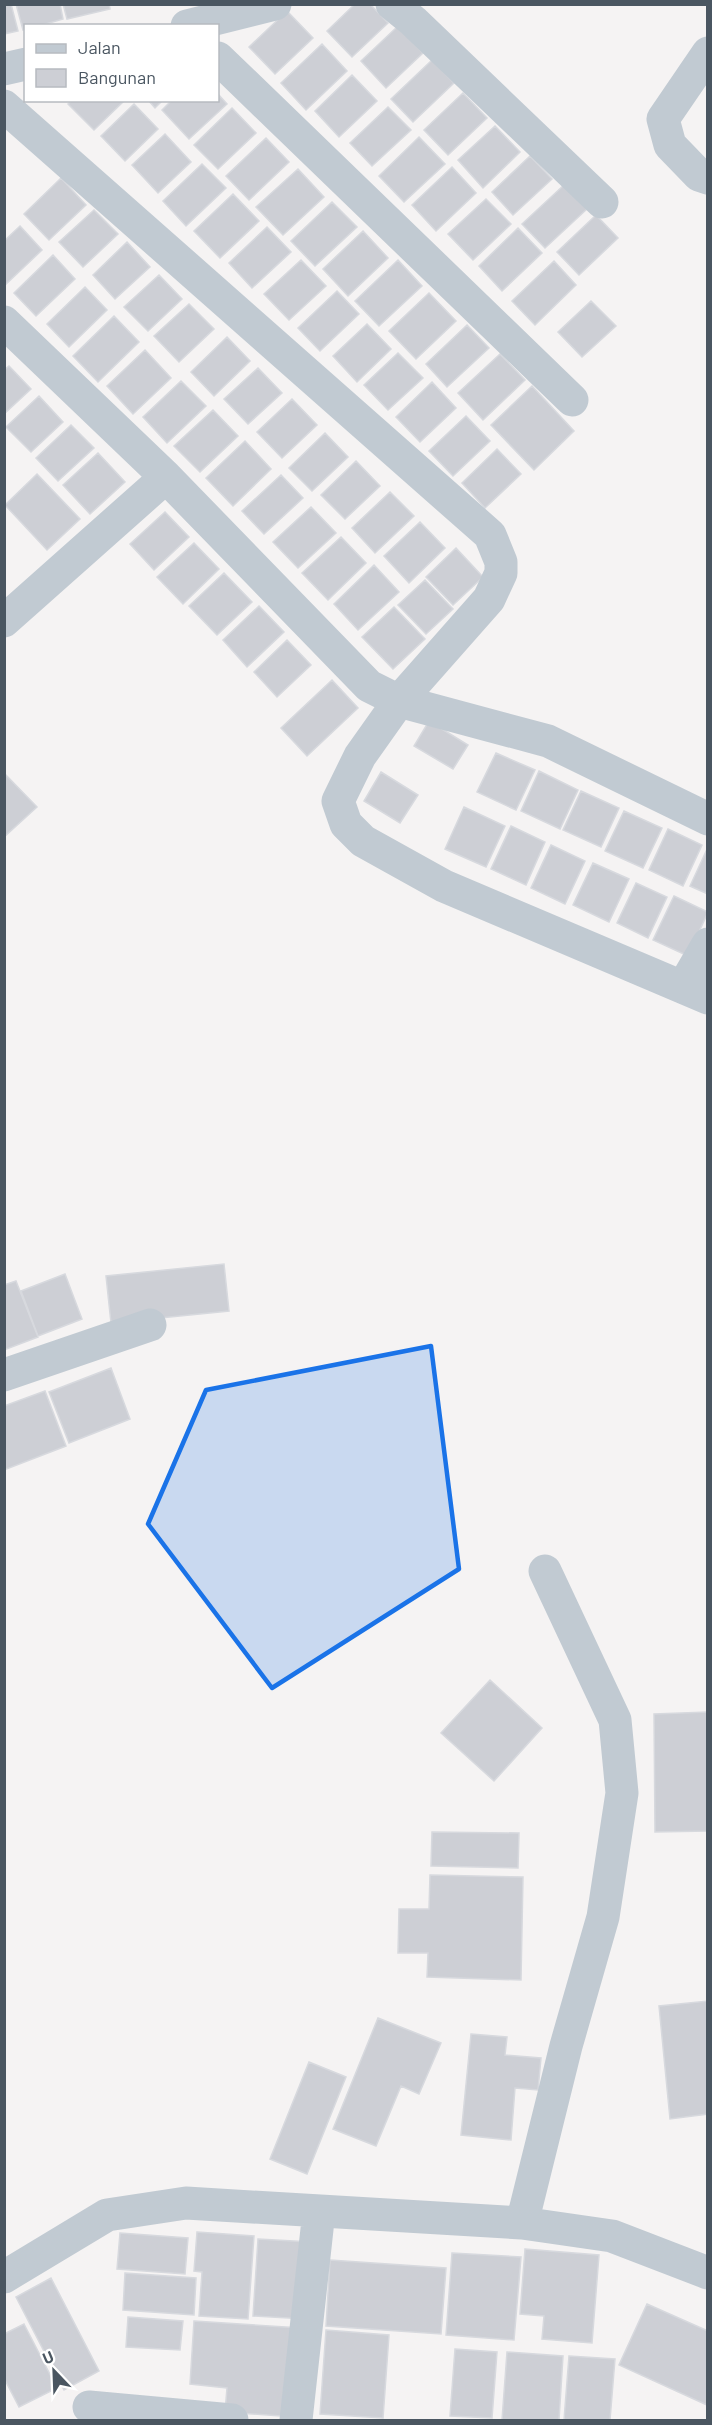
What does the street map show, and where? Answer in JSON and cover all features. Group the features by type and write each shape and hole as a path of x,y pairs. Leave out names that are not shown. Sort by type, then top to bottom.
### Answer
{"street":[{"path":"195,24 275,4"},
{"path":"392,4 413,21 602,202"},
{"path":"708,53 663,119 670,145 699,175 708,178"},
{"path":"219,59 572,400"},
{"path":"4,69 24,64"},
{"path":"4,106 490,535 501,562 501,573 489,599 399,701 360,756 338,801 346,824 363,842 444,886 695,992 708,944"},
{"path":"4,322 166,477 369,686 399,701 548,741 708,819"},
{"path":"4,621 166,477"},
{"path":"4,1375 150,1325"},
{"path":"522,2223 566,2046 603,1917 622,1793 615,1720 545,1571"},
{"path":"4,2277 106,2215 186,2203 522,2223 612,2236 708,2272"},
{"path":"296,2421 319,2211"},
{"path":"89,2407 232,2421"}],"highlighted area":[{"path":"431,1346 459,1569 272,1688 148,1524 206,1390"}],"building":[{"path":"4,4 11,4 18,31 4,34"},
{"path":"16,4 60,4 63,19 46,24 24,24 23,30"},
{"path":"63,4 109,4 110,9 67,19"},
{"path":"355,4 370,4 388,23 352,57 327,31"},
{"path":"287,11 313,38 275,74 249,47"},
{"path":"398,26 423,53 386,88 361,61"},
{"path":"322,44 347,71 306,110 281,83"},
{"path":"432,60 454,83 413,122 391,99"},
{"path":"352,75 377,101 339,137 315,111"},
{"path":"463,93 487,118 448,155 424,130"},
{"path":"219,95 227,104 189,139 162,110 170,102 219,102"},
{"path":"70,102 123,102 94,130 68,104"},
{"path":"150,102 161,102 155,108"},
{"path":"134,104 158,129 125,161 101,136"},
{"path":"388,107 411,130 372,166 350,143"},
{"path":"232,108 256,133 218,169 194,145"},
{"path":"495,126 520,152 483,188 458,160"},
{"path":"165,134 191,162 158,193 132,165"},
{"path":"419,137 445,164 404,202 379,176"},
{"path":"266,138 289,162 249,200 226,176"},
{"path":"530,156 552,179 513,215 492,192"},
{"path":"202,164 226,188 186,226 163,201"},
{"path":"452,167 476,193 436,231 412,205"},
{"path":"298,169 324,197 283,235 256,207"},
{"path":"61,178 86,205 49,240 24,214"},
{"path":"565,184 587,209 545,248 522,224"},
{"path":"233,194 259,221 220,258 194,231"},
{"path":"486,199 511,224 473,260 448,234"},
{"path":"332,202 357,227 315,266 291,241"},
{"path":"94,210 118,234 83,267 59,242"},
{"path":"596,215 618,238 579,275 557,252"},
{"path":"20,226 42,250 4,286 4,241"},
{"path":"267,227 291,252 252,288 229,263"},
{"path":"518,228 542,253 502,291 479,266"},
{"path":"363,231 388,258 348,296 323,269"},
{"path":"127,242 150,267 115,299 93,275"},
{"path":"53,255 75,279 36,316 14,293"},
{"path":"301,260 326,286 289,320 264,294"},
{"path":"398,260 422,286 379,326 355,301"},
{"path":"554,261 576,285 535,325 512,301"},
{"path":"159,275 182,299 148,331 124,307"},
{"path":"85,287 107,310 69,347 47,324"},
{"path":"337,291 359,314 320,351 298,328"},
{"path":"429,293 456,321 416,359 389,331"},
{"path":"591,301 616,326 582,357 558,332"},
{"path":"189,304 214,329 179,362 154,336"},
{"path":"114,316 139,342 98,382 73,356"},
{"path":"367,324 391,349 357,382 333,356"},
{"path":"467,325 489,348 447,387 426,364"},
{"path":"227,337 250,361 214,396 191,372"},
{"path":"145,350 171,378 133,414 107,386"},
{"path":"398,353 423,378 388,410 364,385"},
{"path":"500,354 525,380 483,420 458,393"},
{"path":"9,366 31,389 4,414 4,370"},
{"path":"258,368 282,393 248,424 224,399"},
{"path":"181,381 206,406 167,443 143,417"},
{"path":"432,382 456,408 420,442 396,417"},
{"path":"532,386 574,431 534,470 491,425"},
{"path":"39,396 63,422 31,452 6,427"},
{"path":"292,399 317,425 282,458 257,432"},
{"path":"213,410 238,436 200,472 174,446"},
{"path":"466,416 490,441 453,476 429,451"},
{"path":"71,425 94,448 58,481 36,458"},
{"path":"325,433 348,457 312,491 289,468"},
{"path":"245,441 271,469 233,506 206,478"},
{"path":"497,449 521,474 485,508 462,483"},
{"path":"98,453 125,482 90,514 63,485"},
{"path":"356,461 380,486 345,519 321,495"},
{"path":"37,474 80,519 47,550 5,505"},
{"path":"281,475 303,498 264,534 242,511"},
{"path":"390,492 414,516 375,553 352,528"},
{"path":"311,507 336,533 298,568 273,542"},
{"path":"165,512 189,537 154,570 130,544"},
{"path":"420,522 445,548 409,583 384,556"},
{"path":"341,537 366,563 328,600 302,573"},
{"path":"194,543 219,569 183,604 157,577"},
{"path":"456,548 483,577 453,605 426,577"},
{"path":"374,565 399,592 358,630 334,604"},
{"path":"224,573 252,602 217,635 189,606"},
{"path":"425,580 453,609 426,634 398,605"},
{"path":"259,606 284,632 247,667 223,640"},
{"path":"394,607 425,639 393,669 362,637"},
{"path":"287,640 311,665 277,697 254,672"},
{"path":"332,680 358,708 307,756 281,728"},
{"path":"429,721 468,745 453,769 414,746"},
{"path":"496,753 535,770 516,810 477,792"},
{"path":"539,771 578,790 560,829 521,811"},
{"path":"381,772 418,795 400,823 364,801"},
{"path":"4,773 37,807 4,837"},
{"path":"581,791 619,808 601,847 563,830"},
{"path":"464,807 505,826 486,867 445,849"},
{"path":"624,811 662,828 643,868 605,851"},
{"path":"511,826 545,842 526,885 491,869"},
{"path":"668,829 702,845 683,886 649,870"},
{"path":"551,845 585,861 565,904 531,888"},
{"path":"708,847 708,894 690,886"},
{"path":"593,863 629,879 609,922 573,905"},
{"path":"636,883 667,897 648,938 617,923"},
{"path":"674,896 708,912 688,956 653,940"},
{"path":"224,1264 229,1311 111,1323 106,1276"},
{"path":"65,1274 82,1319 38,1336 21,1291"},
{"path":"16,1281 38,1337 4,1350 4,1285"},
{"path":"111,1368 130,1419 69,1443 49,1392"},
{"path":"45,1391 66,1446 4,1470 4,1406"},
{"path":"490,1680 542,1728 494,1781 441,1733"},
{"path":"708,1712 708,1831 655,1832 654,1714"},
{"path":"432,1832 519,1833 518,1868 431,1866"},
{"path":"430,1875 523,1877 521,1980 427,1977 428,1953 398,1953 399,1909 429,1909"},
{"path":"708,2001 708,2114 670,2119 659,2006"},
{"path":"378,2018 441,2043 419,2094 401,2086 376,2146 333,2129"},
{"path":"471,2034 507,2037 505,2055 541,2058 538,2090 515,2088 511,2140 461,2135"},
{"path":"309,2062 346,2077 307,2174 270,2159"},
{"path":"197,2232 254,2236 248,2319 199,2316 202,2272 194,2271"},
{"path":"120,2233 188,2238 185,2274 117,2269"},
{"path":"258,2239 311,2242 305,2319 253,2316"},
{"path":"525,2249 599,2255 592,2343 542,2339 544,2316 520,2314"},
{"path":"452,2253 521,2257 514,2340 446,2335"},
{"path":"330,2260 446,2268 441,2334 326,2326"},
{"path":"125,2273 196,2278 194,2315 123,2310"},
{"path":"51,2278 99,2371 64,2390 16,2297"},
{"path":"647,2304 708,2331 707,2405 619,2365"},
{"path":"128,2317 183,2321 180,2350 126,2347"},
{"path":"194,2321 301,2328 294,2417 225,2412 227,2388 190,2384"},
{"path":"24,2324 57,2388 19,2407 4,2378 4,2334"},
{"path":"326,2330 389,2335 383,2418 320,2414"},
{"path":"455,2349 497,2352 492,2418 450,2416"},
{"path":"507,2352 563,2356 559,2420 502,2420"},
{"path":"569,2356 615,2359 610,2420 564,2420"}]}
